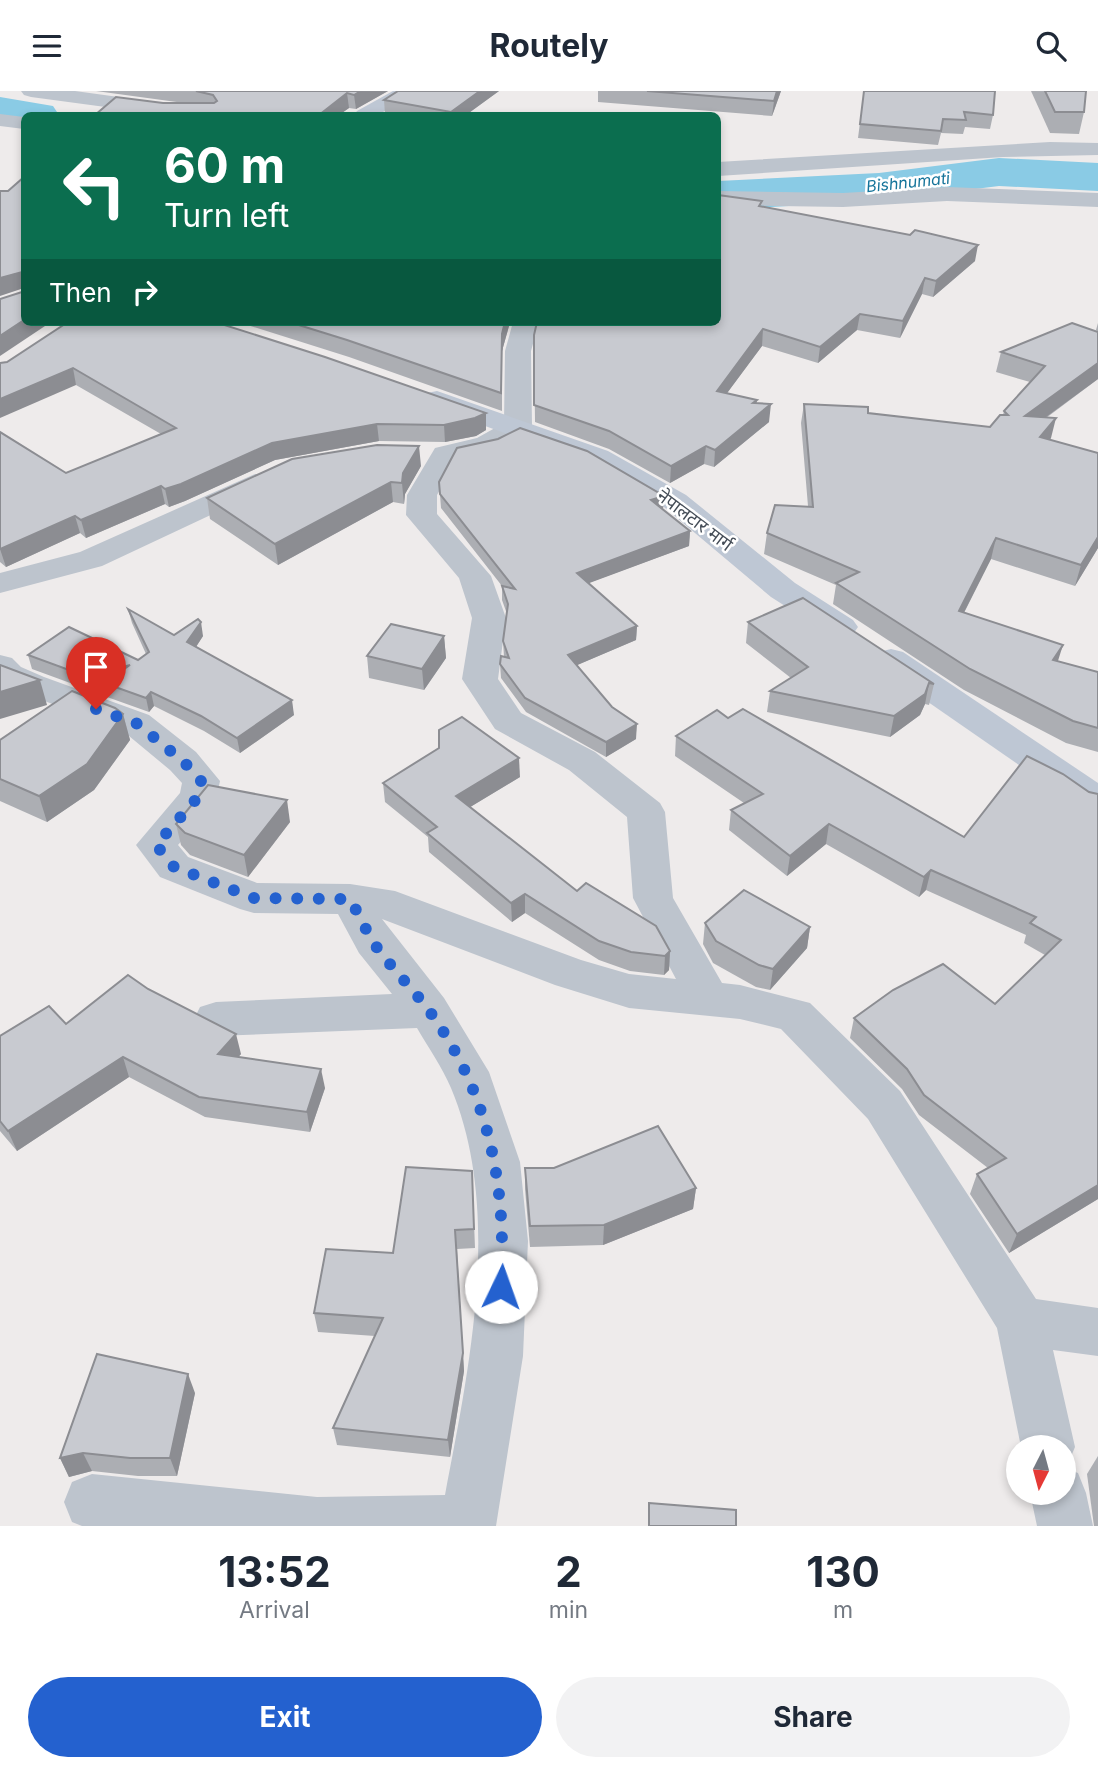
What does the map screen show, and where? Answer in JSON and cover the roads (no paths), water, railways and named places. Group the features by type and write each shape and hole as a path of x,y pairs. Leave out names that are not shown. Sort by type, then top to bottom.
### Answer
{"street":[{"path":"31,91 184,112"},
{"path":"375,112 408,91"},
{"path":"0,120 21,123"},
{"path":"721,169 955,152 1098,149"},
{"path":"721,198 843,200 947,194 1098,201"},
{"path":"525,326 518,351 518,427 486,445 432,453 422,495 421,515 475,576 489,618 480,679 508,720 582,761 646,812 653,898 708,999"},
{"name":"नेपालटार मार्ग","path":"415,392 598,457 675,501 783,590 869,645 1098,801"},
{"path":"0,583 91,559 286,469"},
{"path":"0,666 9,675 32,685 136,723 183,761 201,781 198,797 156,845 174,867 254,898 350,899 395,907 570,973 629,991 740,1002 795,1015 884,1105 1021,1321 1045,1435"},
{"path":"92,1502 317,1525 468,1525 496,1356 503,1241 496,1162 473,1085 429,1010 374,942 350,899"},
{"path":"216,1019 429,1010"},
{"path":"1021,1321 1098,1332"},
{"path":"1061,1505 1065,1526"}],"waterway":[{"name":"Bishnumati","path":"0,110 21,113"},
{"name":"Bishnumati","path":"721,196 879,187 999,172 1098,177"}]}
